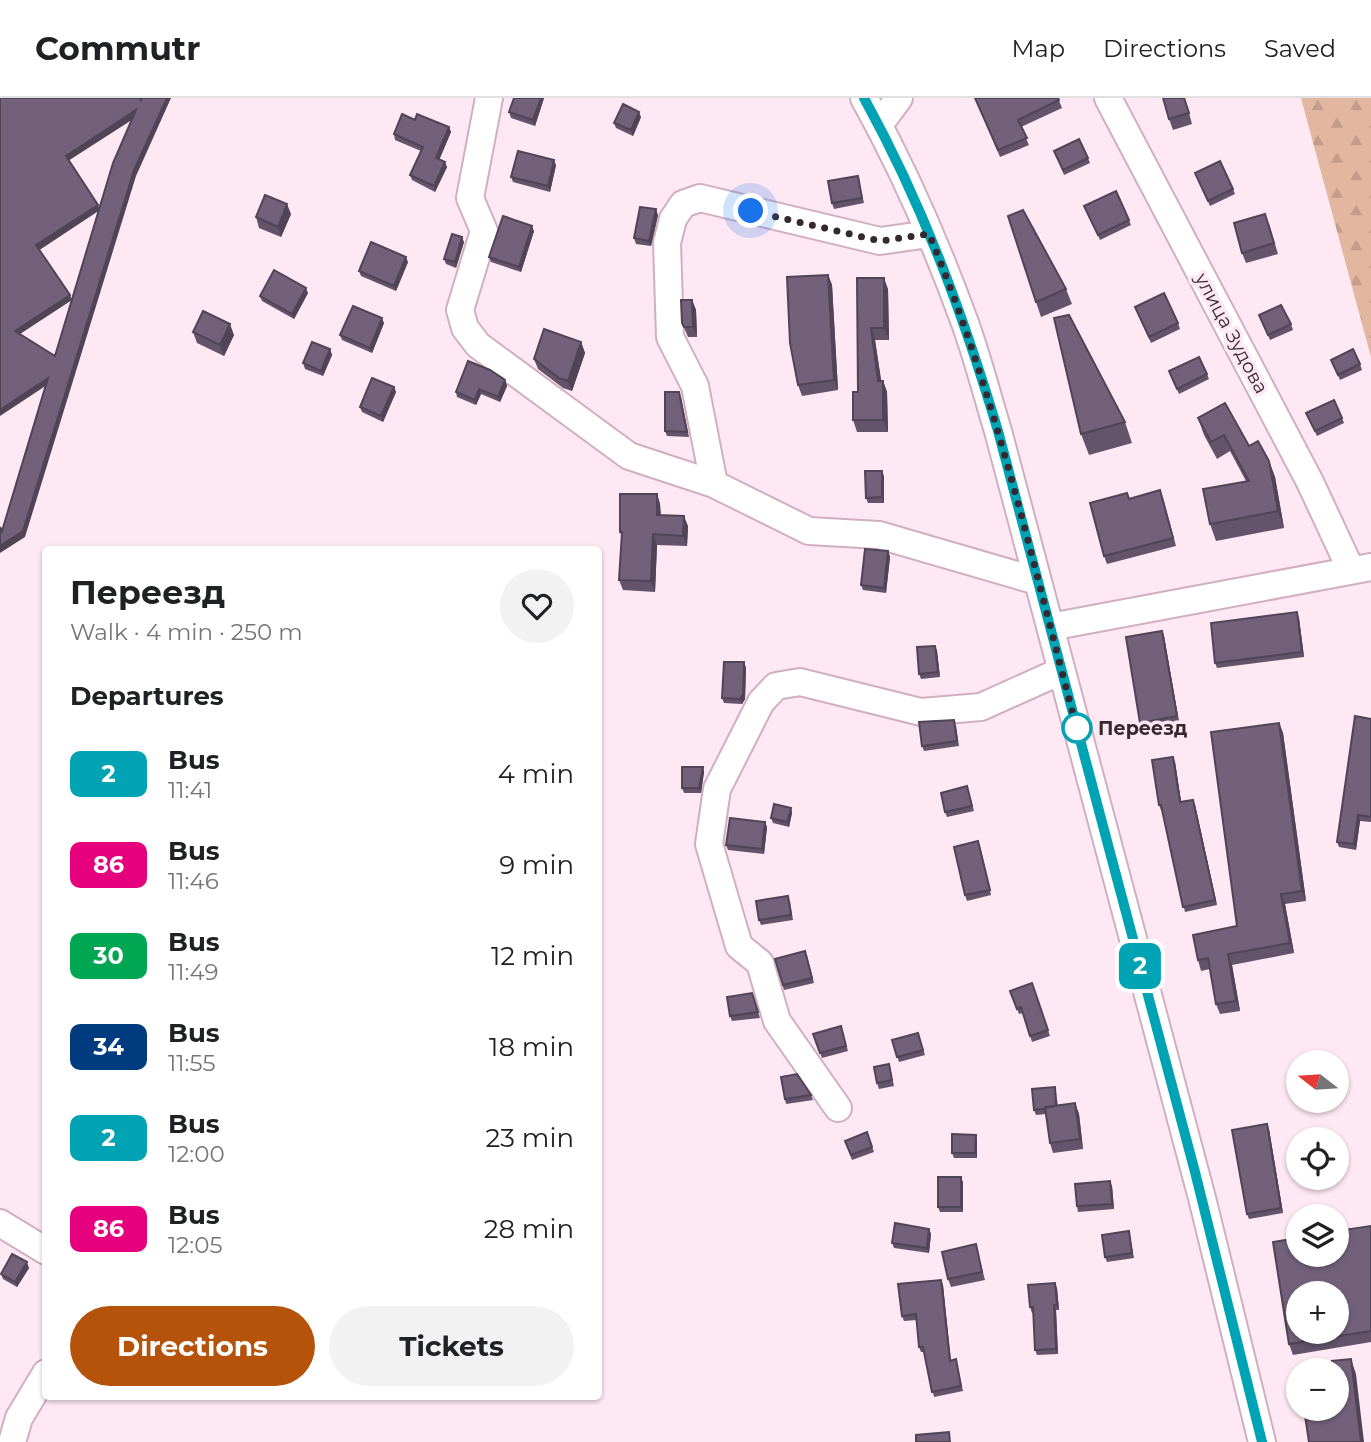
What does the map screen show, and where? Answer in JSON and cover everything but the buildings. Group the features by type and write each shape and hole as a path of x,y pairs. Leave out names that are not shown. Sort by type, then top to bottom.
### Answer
{"street":[{"path":"489,98 470,198 484,231 460,310 465,327 478,345 629,456 714,484 809,531 878,535 1037,582"},
{"path":"864,98 929,234 973,349 998,431 1195,1172 1262,1442"},
{"path":"879,125 899,98"},
{"name":"улица Зудова","path":"1108,98 1310,482 1361,568"},
{"path":"714,484 695,386 670,337 667,243 673,219 683,204 700,198 880,241 929,234"},
{"path":"1050,628 1361,568"},
{"path":"838,1108 777,1021 760,963 738,946 709,844 717,789 761,702 776,686 800,682 921,712 981,706 1061,671"},
{"path":"0,1223 42,1249"},
{"path":"12,1442 19,1418 42,1380"}],"green space":[{"path":"1301,98 1371,98 1371,357"}],"bus line":[{"name":"2","path":"864,98 919,208 945,271 965,324 998,431 1195,1172 1262,1442"}],"place":[{"name":"Переезд","path":"1077,728"}],"route":[{"path":"751,211 880,241 929,234 965,324 998,431 1078,733 1077,728"}]}
